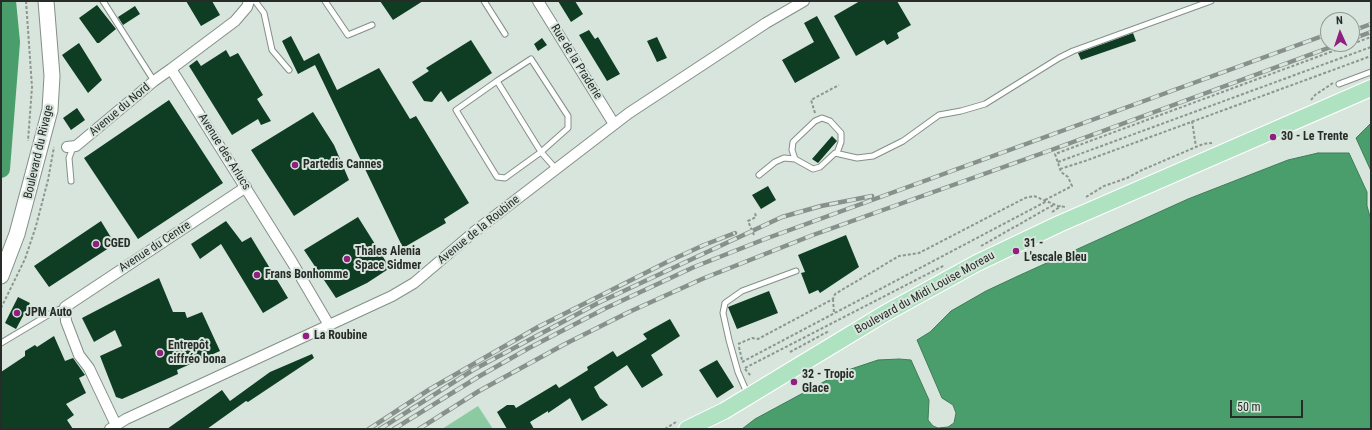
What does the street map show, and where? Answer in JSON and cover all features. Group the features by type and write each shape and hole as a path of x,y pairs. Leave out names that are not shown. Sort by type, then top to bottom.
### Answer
{"main road":[{"name":"Boulevard du Rivage","path":"1,276 17,234 50,110 52,76 46,1"},
{"name":"Boulevard du Midi Louise Moreau","path":"687,429 724,411 884,314 977,263 1059,224 1371,88"}],"street":[{"path":"171,69 235,21 247,7 249,1"},
{"name":"Rue de la Praderie","path":"538,1 614,124"},
{"name":"Avenue de la Roubine","path":"113,427 392,296 414,283 474,232 614,124 766,23 804,1"},
{"name":"Avenue du Nord","path":"72,147 171,69"},
{"name":"Avenue des Arlucs","path":"171,69 246,187 329,325"},
{"name":"Avenue du Centre","path":"64,307 246,187"},
{"path":"64,307 66,321 79,355 89,368 113,427"}],"lane":[{"path":"103,1 154,81"},
{"path":"255,1 264,13 272,50 289,70"},
{"path":"325,1 348,35 372,25"},
{"path":"484,1 505,34"},
{"path":"759,175 779,160 789,158 795,159 808,168 817,168 831,155 838,153 857,158 873,156 903,141 939,115 961,112 985,104 1059,58 1073,51 1211,1"},
{"path":"530,59 568,116 568,128 541,152 505,178 497,177 456,110 530,59"},
{"path":"1339,82 1371,72"},
{"path":"498,81 541,152 556,169"},
{"path":"795,159 792,150 793,142 819,119 830,120 839,129 841,138 838,153"},
{"path":"71,181 69,158 72,147"},
{"path":"748,396 738,372 729,340 723,313 725,303 742,291 796,271"},
{"path":"1,343 64,307"}],"path":[{"path":"26,1 32,87 28,143"},
{"path":"742,362 1072,186 1068,177 1061,172 1055,154 1370,37 1371,41"},
{"path":"1058,162 1371,46"},
{"path":"1060,169 1371,56"},
{"path":"1310,102 1315,95 1339,82"},
{"path":"819,119 812,108 810,100 839,85"},
{"path":"1192,121 1196,147"},
{"path":"1083,200 1104,186 1124,180 1142,170 1196,147 1207,143 1218,142"},
{"path":"834,313 833,299 835,294 899,256 919,253 1025,198 1034,196 1068,207"},
{"path":"974,249 1055,204"},
{"path":"754,235 748,221 756,217 755,213"},
{"path":"745,369 948,263"},
{"path":"751,376 745,369 742,362 743,357 737,344 752,338 758,339 833,299"}],"shaded area":[{"path":"1371,123 1371,171 1356,138"},
{"path":"1318,153 1349,153 1367,192 1367,206 1371,220 1371,429 742,429 755,419 842,372 878,360 899,359 911,360 929,400 928,420 933,426 938,428 948,427 954,423 956,413 953,405 942,398 917,340 930,332 951,311 986,291 1188,199 1288,160"},
{"path":"478,406 493,429 442,429"}],"building":[{"path":"186,1 212,1 220,15 201,26"},
{"path":"380,1 423,1 393,20"},
{"path":"558,1 575,1 583,14 571,22"},
{"path":"860,1 897,1 911,25 897,33 899,38 887,45 884,40 856,56 834,16"},
{"path":"97,5 116,29 99,43 97,43 79,18"},
{"path":"135,6 140,14 123,25 118,17"},
{"path":"817,16 840,58 795,83 782,60 814,42 804,23"},
{"path":"589,30 595,39 598,37 620,74 607,81 579,35"},
{"path":"1133,33 1136,41 1081,60 1078,53"},
{"path":"291,36 304,61 319,53 337,90 379,68 410,119 416,116 469,203 444,219 446,223 403,248 315,65 298,74 282,41"},
{"path":"657,37 667,58 657,62 647,41"},
{"path":"542,38 547,45 538,51 534,44"},
{"path":"471,40 492,73 448,102 441,91 432,102 424,101 412,82 429,71 426,68"},
{"path":"79,43 102,80 88,93 62,55"},
{"path":"226,50 230,57 238,53 263,95 257,99 271,121 261,125 258,119 232,135 189,66 197,60 201,66"},
{"path":"169,100 223,183 138,239 84,158"},
{"path":"77,108 85,120 71,130 63,118"},
{"path":"313,112 334,145 349,180 294,216 251,150"},
{"path":"832,136 837,141 818,163 812,159"},
{"path":"768,186 776,200 761,209 752,195"},
{"name":"Thales Alenia Space Sidmer","path":"358,217 390,268 367,283 336,298 304,250"},
{"path":"101,221 115,244 49,287 34,266"},
{"name":"Frans Bonhomme","path":"226,221 242,242 251,237 288,298 263,313 221,244 200,259 191,244"},
{"path":"846,235 859,267 820,293 818,290 809,294 801,273 805,272 798,255"},
{"path":"159,278 173,312 185,312 187,318 202,312 220,351 177,370 178,374 122,399 116,397 100,356 122,346 115,330 94,342 82,318"},
{"path":"769,291 778,313 737,329 728,307"},
{"name":"JPM Auto","path":"18,297 30,303 16,329 5,323"},
{"path":"670,319 680,336 651,355 663,375 642,388 627,365 594,387 600,398 608,405 582,421 570,398 548,413 548,411 530,422 534,429 507,429 497,412 507,405 514,405 516,408 556,384 559,388 588,370 587,367 613,351 617,357 647,339 643,334"},
{"path":"54,336 65,361 73,358 85,375 79,378 86,393 66,404 74,415 67,420 73,429 1,429 1,372 25,356 25,351 35,345 37,347"},
{"path":"312,354 314,358 248,402 246,401 207,429 167,429 222,390 230,401 270,372"},
{"path":"717,360 734,387 717,398 699,370"}],"waterway":[{"path":"1,169 11,42 7,1"}],"railway":[{"path":"1360,28 1371,24"},
{"path":"1360,36 1371,32"},
{"path":"394,429 478,377 529,348 604,309 694,267 765,239 1320,37"},
{"path":"419,429 479,391 565,344 629,312 702,279 813,235 1054,149 1320,51"},
{"path":"380,429 473,370 598,303 782,217 821,206 872,196"},
{"path":"369,429 430,389 538,327 667,262 735,233"}],"place":[{"name":"30 - Le Trente","path":"1273,137"},
{"name":"Partedis Cannes","path":"295,165"},
{"name":"CGED","path":"96,244"},
{"name":"31 - L'escale Bleu","path":"1016,251"},
{"name":"Thales Alenia Space Sidmer","path":"347,259"},
{"name":"Frans Bonhomme","path":"257,275"},
{"name":"JPM Auto","path":"17,313"},
{"name":"La Roubine","path":"306,336"},
{"name":"Entrepôt ciffréo bona","path":"160,353"},
{"name":"32 - Tropic Glace","path":"794,382"}]}
